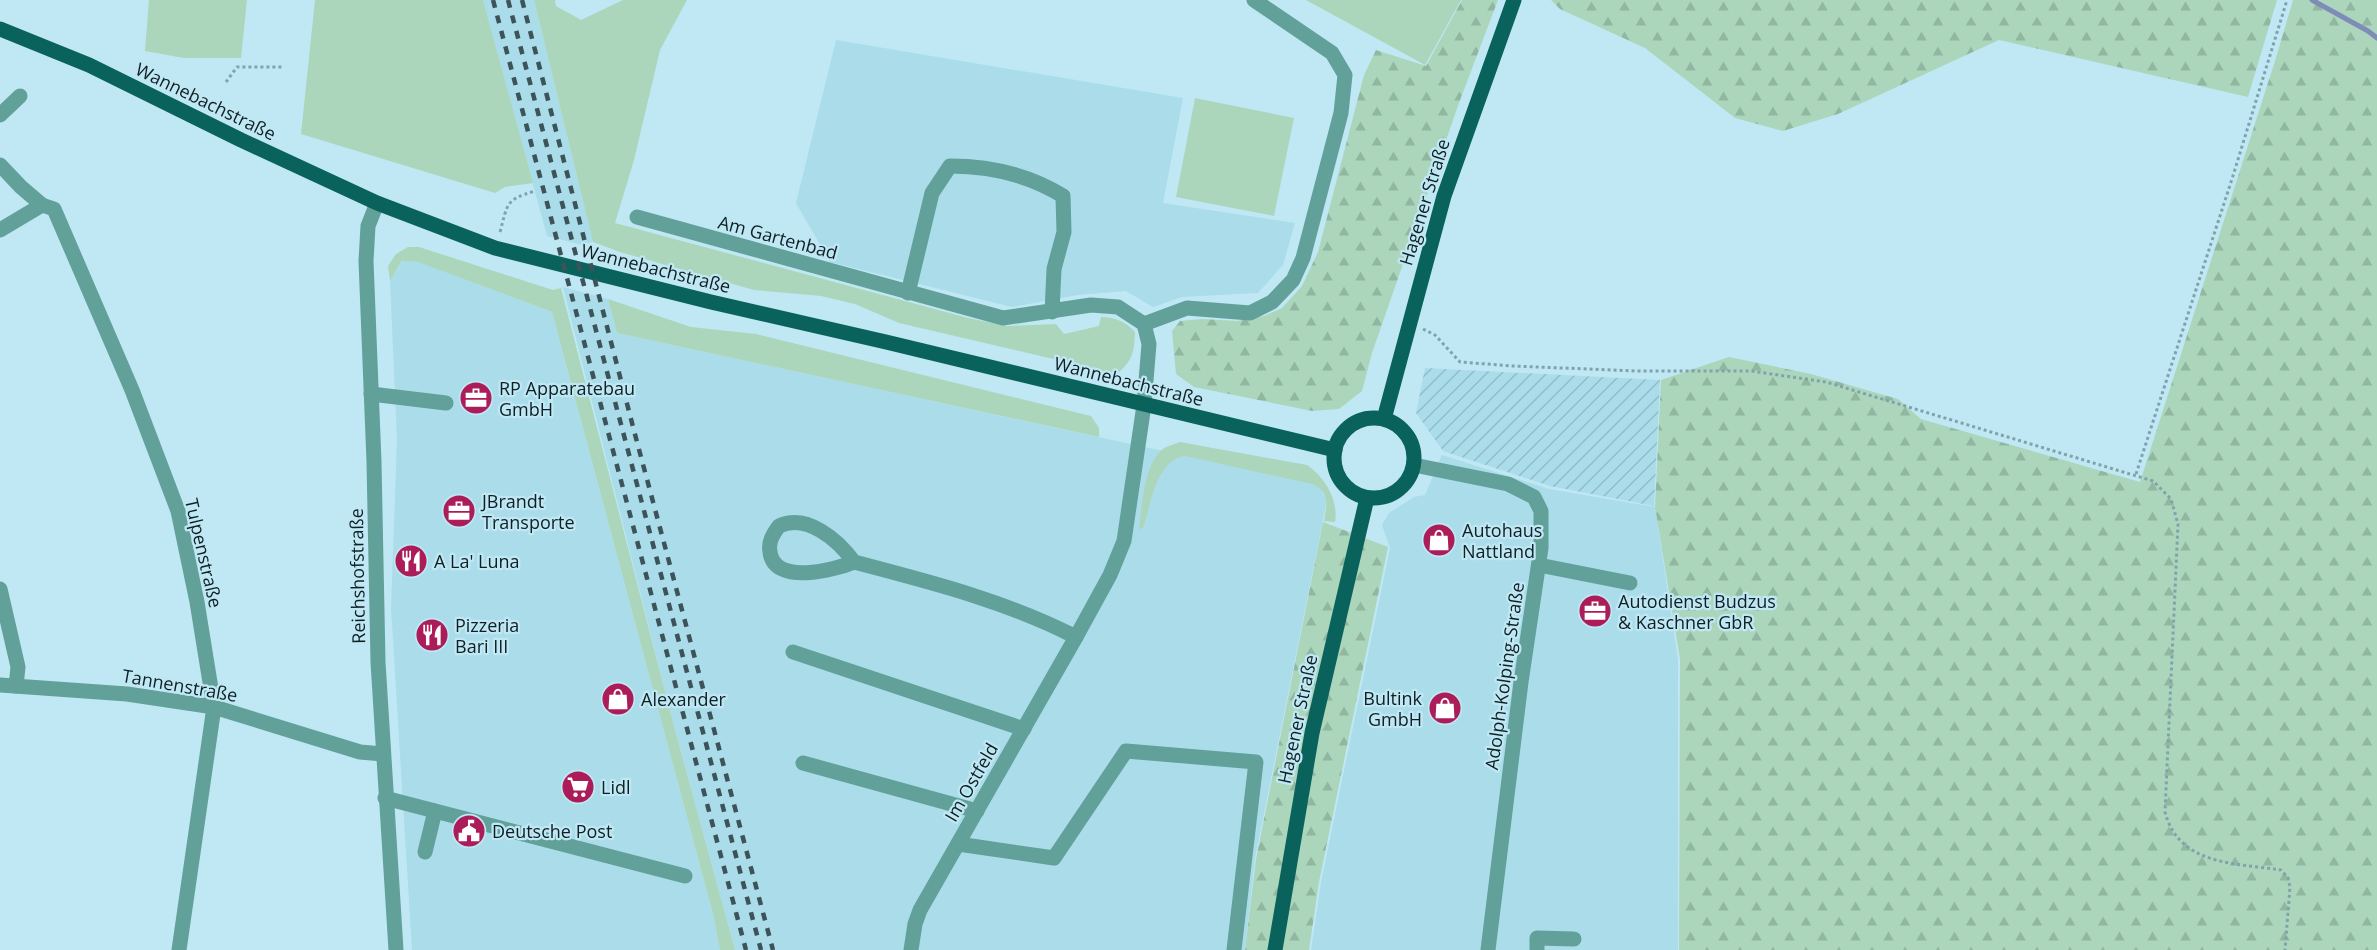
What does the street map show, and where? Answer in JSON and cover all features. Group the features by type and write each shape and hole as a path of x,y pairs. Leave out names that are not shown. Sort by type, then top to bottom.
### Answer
{"main road":[{"name":"Hagener Straße","path":"1384,419 1408,322 1444,196 1514,0"},
{"name":"Wannebachstraße","path":"0,29 89,65 241,140 377,202 495,248 711,302 1335,450"},
{"path":"1370,418 1384,419 1395,424 1411,442 1414,453 1413,465 1402,488 1392,495 1367,498 1355,494 1344,486 1337,475 1334,463 1335,450 1342,434 1355,423 1370,418"},
{"name":"Hagener Straße","path":"1275,950 1312,733 1367,498"}],"street":[{"path":"1144,405 1149,345 1144,324 1187,308 1250,313 1272,302 1293,280 1303,258 1341,113 1345,75 1332,53 1254,0"},
{"path":"0,115 20,96"},
{"name":"Tulpenstraße","path":"0,165 42,205 54,209 132,390 178,511 197,602 214,707 179,950"},
{"path":"908,293 932,193 950,166 978,166 1040,182 1063,196 1064,232 1054,269 1052,312"},
{"name":"Reichshofstraße","path":"377,202 368,226 366,261 377,648 396,950"},
{"path":"0,230 42,205"},
{"name":"Am Gartenbad","path":"636,218 1003,318 1091,305 1118,307 1144,324"},
{"path":"371,394 446,403"},
{"name":"Im Ostfeld","path":"910,950 920,910 1076,637 1123,546 1144,405"},
{"name":"Adolph-Kolping-Straße","path":"1413,465 1508,484 1534,497 1538,503 1543,523 1488,950"},
{"path":"854,562 841,545 806,524 794,522 779,526 770,542 770,557 778,566 789,572 834,570 854,562 1002,605 1044,621 1076,637"},
{"path":"1539,565 1630,583"},
{"path":"0,589 18,667 16,686"},
{"path":"793,652 1024,729"},
{"name":"Tannenstraße","path":"0,686 127,694 214,707 360,752 383,754"},
{"path":"958,844 1054,858 1126,751 1256,762 1234,950"},
{"path":"803,763 976,811"},
{"path":"385,798 685,876"},
{"path":"425,852 435,811"},
{"path":"1537,950 1537,938 1574,939"}],"path":[{"path":"2136,474 2232,179 2287,0"},
{"path":"226,82 237,67 284,67"},
{"path":"495,248 508,204 517,197 535,191"},
{"path":"1408,322 1435,335 1460,362 1626,370 1751,371 1826,382 2154,481 2164,490 2175,506 2178,524 2165,812 2170,829 2192,851 2211,860 2281,870 2288,878 2290,887 2286,950"}],"shaded area":[{"path":"483,0 534,0 593,242 582,245 547,236"},
{"path":"836,40 1183,98 1163,203 1295,223 1283,265 1258,293 1182,297 1153,307 1126,291 1078,295 1012,307 830,262 796,203"},
{"path":"403,261 419,262 552,312 714,918 720,950 412,950 391,608 397,439 390,281"},
{"path":"563,287 608,299 617,333 1311,483 1320,488 1327,500 1255,858 1245,950 735,950 675,730"},
{"path":"1425,368 1660,380 1654,506 1550,486 1443,451 1416,413"},
{"path":"1442,455 1549,489 1655,507 1678,659 1678,950 1311,950 1321,882 1390,548 1382,525 1389,513 1414,497 1425,495"}],"green space":[{"path":"149,0 247,0 241,58 184,58 145,51"},
{"path":"315,0 483,0 533,183 505,187 495,193 301,134"},
{"path":"534,0 555,0 556,6 581,20 623,0 687,0 660,50 634,160 615,223 968,318 1007,326 1056,324 1064,334 1099,326 1101,317 1116,319 1128,325 1135,332 1133,351 1129,360 1117,374 899,323 855,304 821,296 754,290 620,252 593,242"},
{"path":"1306,0 1461,0 1425,65"},
{"path":"1462,0 1498,0 1459,103 1372,353 1362,391 1339,409 1312,411 1194,387 1176,374 1172,331 1180,321 1202,319 1237,321 1264,316 1282,308 1302,286 1318,252 1364,75 1376,50 1426,66"},
{"path":"1551,0 2277,0 2248,97 1999,40 1838,114 1783,131 1735,118 1645,48 1560,9"},
{"path":"2293,0 2377,0 2377,950 1679,950 1680,659 1655,507 1661,380 1729,357 1811,374 1898,399 1921,419 2140,482"},
{"path":"1195,98 1294,118 1274,216 1176,197"},
{"path":"408,247 419,247 553,290 561,288 675,730 735,950 720,950 714,918 552,312 418,262 402,261 390,281 388,266 396,254"},
{"path":"608,299 691,327 756,334 1091,416 1099,428 1099,437 617,333"},
{"path":"1180,442 1307,465 1320,476 1333,498 1335,522 1324,521 1326,499 1322,491 1312,484 1185,456 1175,459 1161,474 1143,528 1139,529 1145,484 1153,462 1166,447"},
{"path":"1323,522 1388,547 1319,882 1309,950 1245,950 1256,859"}],"waterway":[{"path":"2312,0 2377,38"}],"railway":[{"path":"493,0 746,950"},
{"path":"508,0 761,950"},
{"path":"522,0 773,950"}],"place":[{"name":"RP Apparatebau GmbH","path":"476,398"},
{"name":"JBrandt Transporte","path":"459,511"},
{"name":"Autohaus Nattland","path":"1439,540"},
{"name":"A La' Luna","path":"411,561"},
{"name":"Autodienst Budzus & Kaschner GbR","path":"1595,611"},
{"name":"Pizzeria Bari III","path":"432,635"},
{"name":"Alexander","path":"618,699"},
{"name":"Bultink GmbH","path":"1445,708"},
{"name":"Lidl","path":"578,787"},
{"name":"Deutsche Post","path":"469,831"}]}
